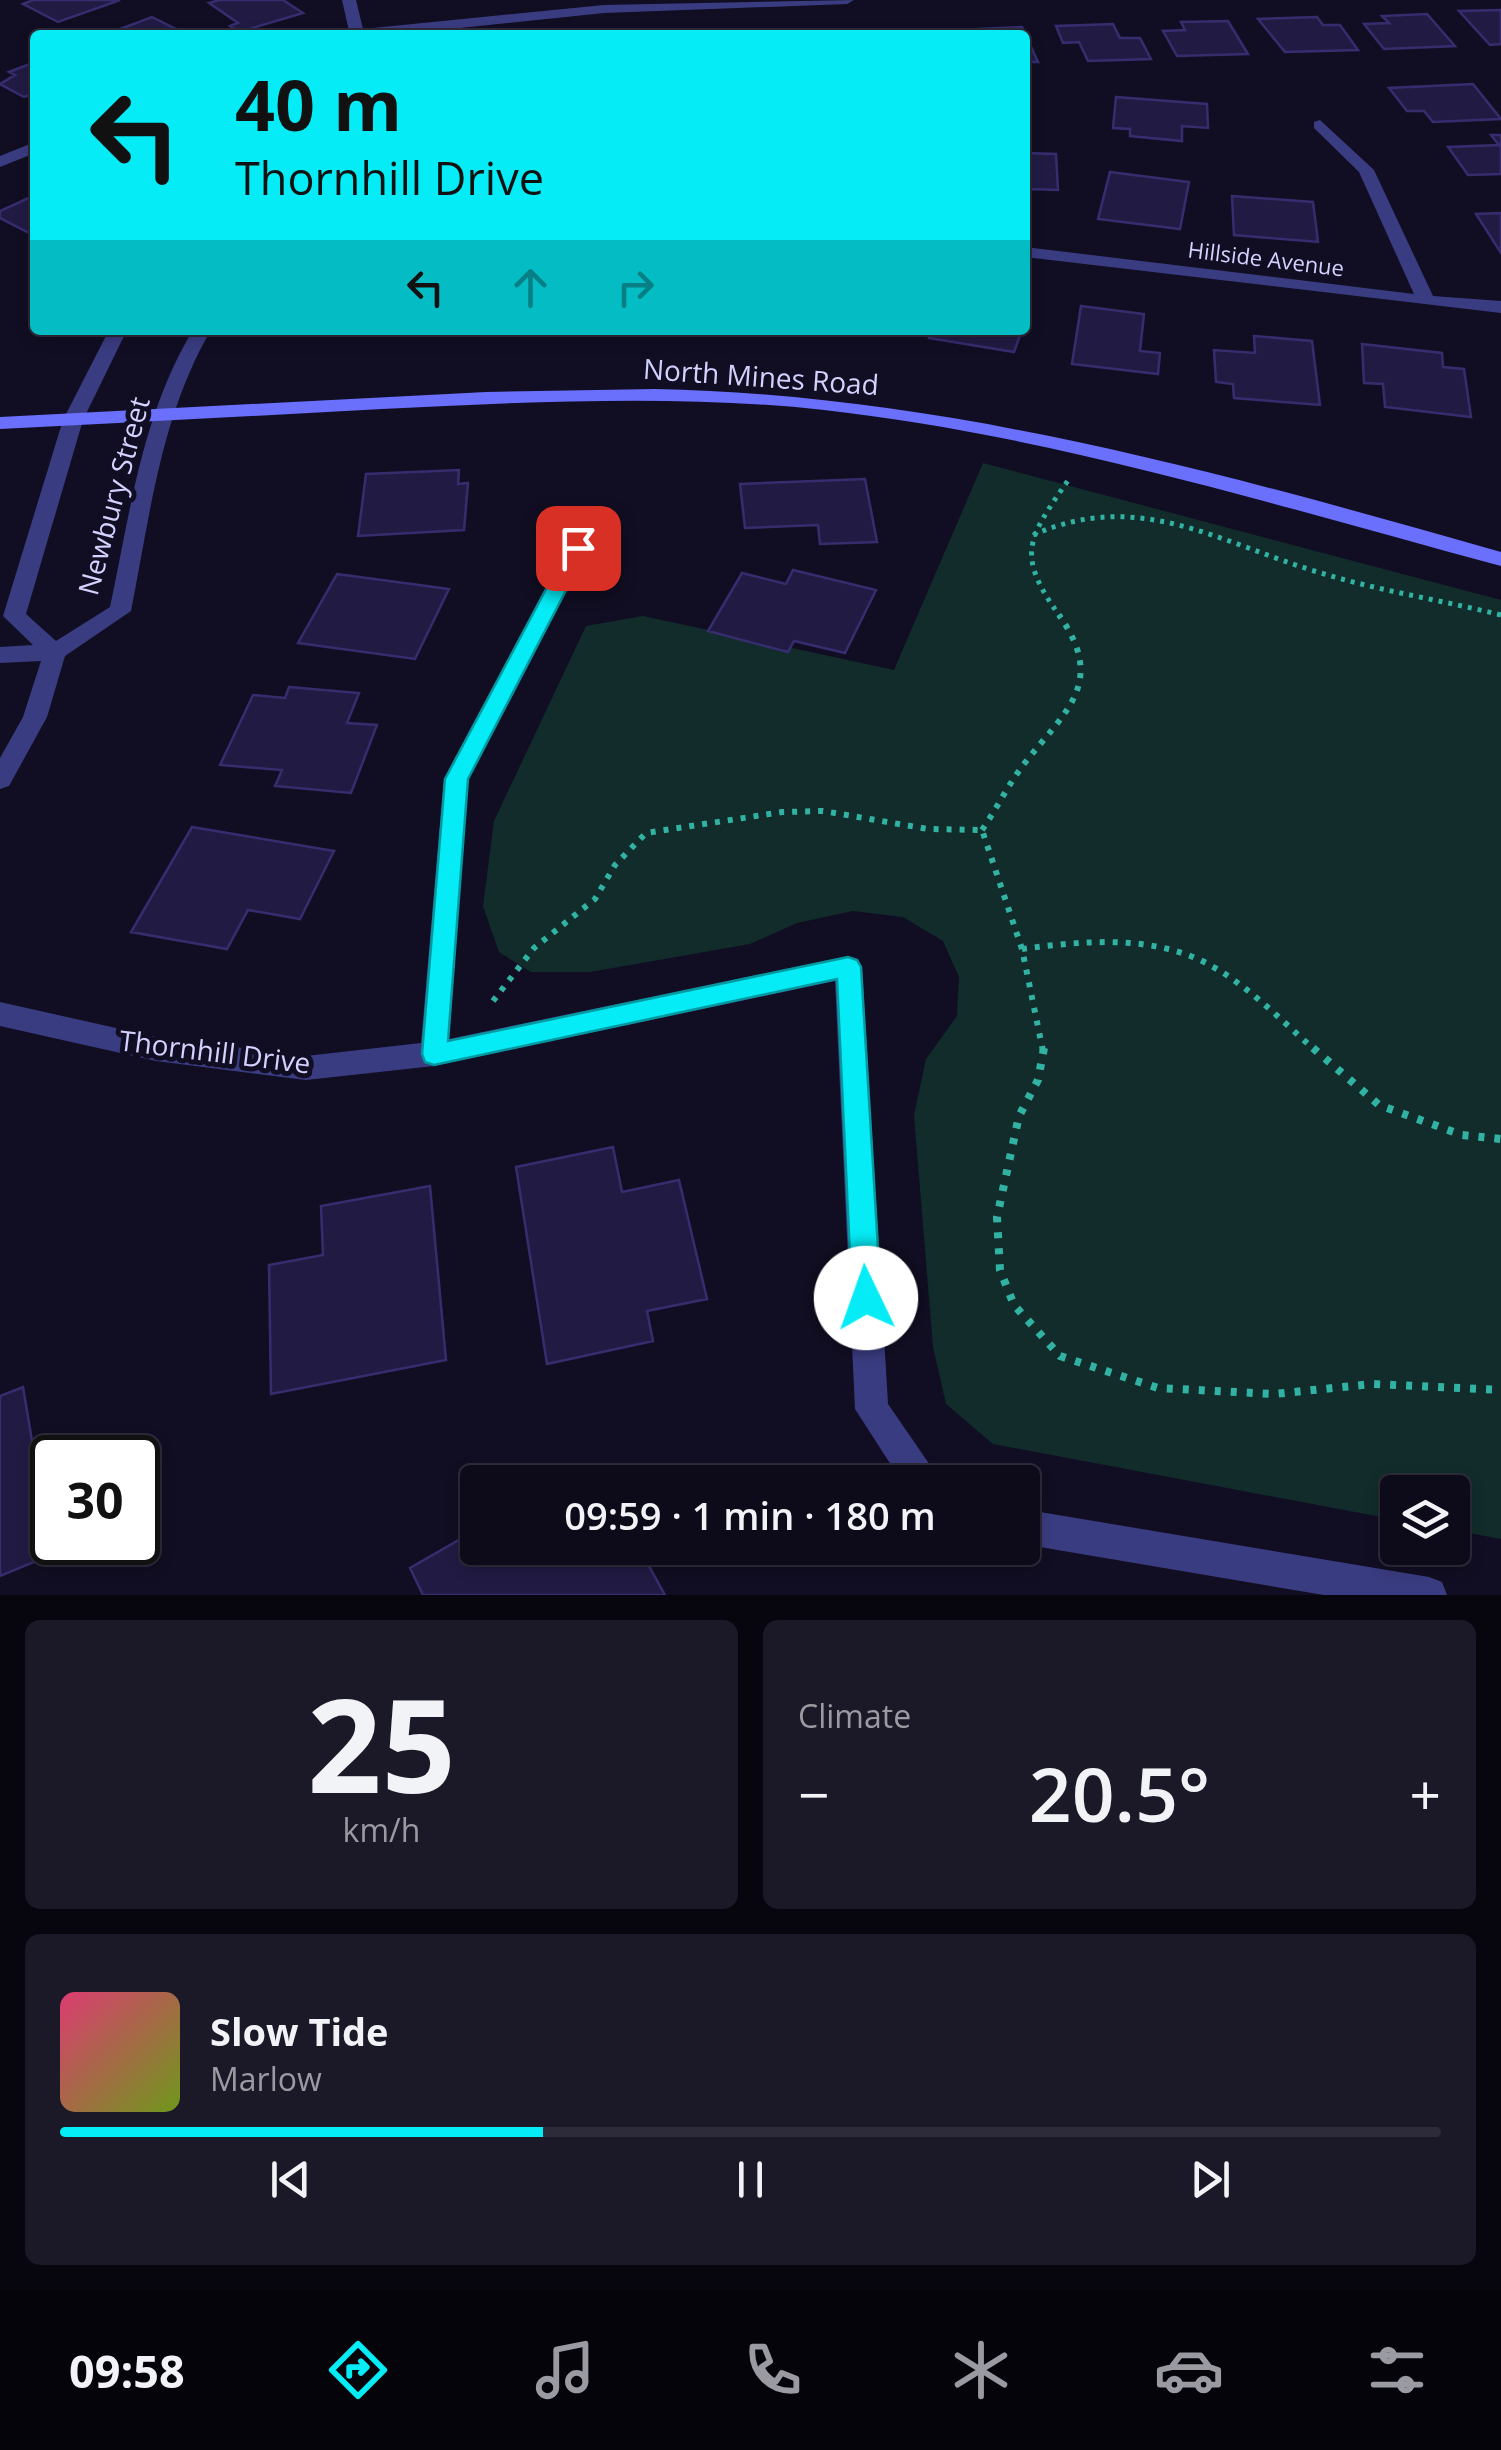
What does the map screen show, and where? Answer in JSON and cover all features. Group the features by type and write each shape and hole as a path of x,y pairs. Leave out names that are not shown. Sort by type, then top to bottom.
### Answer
{"main road":[{"name":"North Mines Road","path":"0,423 517,396 672,395 823,404 950,422 1089,450 1292,499 1501,558"}],"street":[{"path":"349,0 353,30"},
{"path":"394,30 604,9 847,0"},
{"path":"1320,125 1366,170 1426,301"},
{"path":"0,162 30,149"},
{"name":"Hillside Avenue","path":"1030,253 1426,301 1501,306"},
{"name":"Newbury Street","path":"116,335 73,420 14,616 56,652 120,611 164,416 198,335"},
{"path":"446,1052 456,779 578,548"},
{"path":"0,655 56,652 35,717 0,780"},
{"name":"Thornhill Drive","path":"0,1014 156,1049 306,1068 446,1052 848,967 872,1409 910,1465"},
{"path":"1040,1529 1430,1595"}],"path":[{"path":"982,830 1020,770 1077,695 1083,668 1074,636 1039,590 1028,562 1033,535 1089,450"},
{"path":"1033,535 1047,526 1108,514 1172,521 1321,573 1501,615"},
{"path":"446,1052 534,948 595,899 616,864 646,833 782,812 824,811 928,829 982,830"},
{"path":"982,830 1022,949 1044,1046 1038,1080 1019,1116 997,1217 1000,1270 1014,1305 1060,1356 1158,1388 1274,1394 1372,1384 1501,1390"},
{"path":"1022,949 1078,942 1142,944 1186,954 1241,986 1379,1105 1462,1134 1501,1138"}],"green space":[{"path":"983,463 1501,600 1501,1539 1470,1533 1470,1475 1380,1475 1380,1517 993,1444 946,1404 933,1347 914,1115 926,1059 957,1016 959,977 943,941 903,917 853,911 797,923 750,944 590,972 531,972 499,952 483,906 494,821 586,626 643,616 894,670"}],"building":[{"path":"33,0 120,0 58,22 23,4"},
{"path":"283,0 303,13 236,30 230,26 238,23 209,3"},
{"path":"1501,10 1501,44 1490,45 1459,11"},
{"path":"1427,14 1455,46 1384,49 1364,24 1389,23 1382,16"},
{"path":"152,17 178,30 117,30"},
{"path":"1317,17 1323,25 1340,25 1358,50 1285,52 1258,19"},
{"path":"1228,21 1248,54 1177,56 1163,31 1185,30 1181,22"},
{"path":"1113,24 1120,38 1140,38 1151,59 1088,61 1079,42 1063,43 1056,26"},
{"path":"1022,27 1023,30 980,30"},
{"path":"1030,44 1038,62 1030,62"},
{"path":"30,64 30,95 24,97 0,84 15,75 9,72"},
{"path":"1473,84 1501,119 1433,122 1424,111 1407,111 1389,88"},
{"path":"1116,97 1207,104 1208,128 1182,126 1182,141 1130,136 1130,129 1113,128"},
{"path":"1491,135 1501,135 1501,174 1468,175 1448,147 1499,145"},
{"path":"1030,153 1056,154 1058,190 1030,189"},
{"path":"1110,172 1189,182 1180,229 1098,219"},
{"path":"1232,196 1313,202 1318,242 1234,235"},
{"path":"30,197 30,233 0,218 0,211"},
{"path":"1501,213 1501,253 1476,214"},
{"path":"1081,306 1144,314 1140,351 1160,353 1158,374 1072,364"},
{"path":"930,335 1020,335 1014,352 929,338"},
{"path":"1254,336 1312,341 1320,405 1234,398 1233,384 1216,382 1214,350 1255,353"},
{"path":"1362,344 1442,353 1443,367 1464,369 1471,417 1385,407 1383,384 1364,383"},
{"path":"459,470 458,484 468,483 464,530 358,536 366,474"},
{"path":"865,479 877,542 820,544 818,525 745,528 740,484"},
{"path":"793,570 876,590 845,653 794,641 788,652 708,631 742,573 786,584"},
{"path":"337,574 449,589 415,659 298,643"},
{"path":"289,687 359,693 347,723 377,725 351,793 275,786 282,770 220,765 253,695 285,698"},
{"path":"192,827 334,851 300,919 248,910 227,949 131,932"},
{"path":"613,1147 622,1192 679,1180 707,1299 647,1311 653,1341 547,1364 516,1167"},
{"path":"430,1186 446,1360 271,1394 269,1265 323,1255 321,1206"},
{"path":"23,1387 31,1435 30,1564 0,1576 0,1396"},
{"path":"460,1539 460,1565 648,1565 665,1595 423,1595 410,1568"}],"route":[{"path":"578,548 456,779 434,1054 848,967 866,1298"}]}
